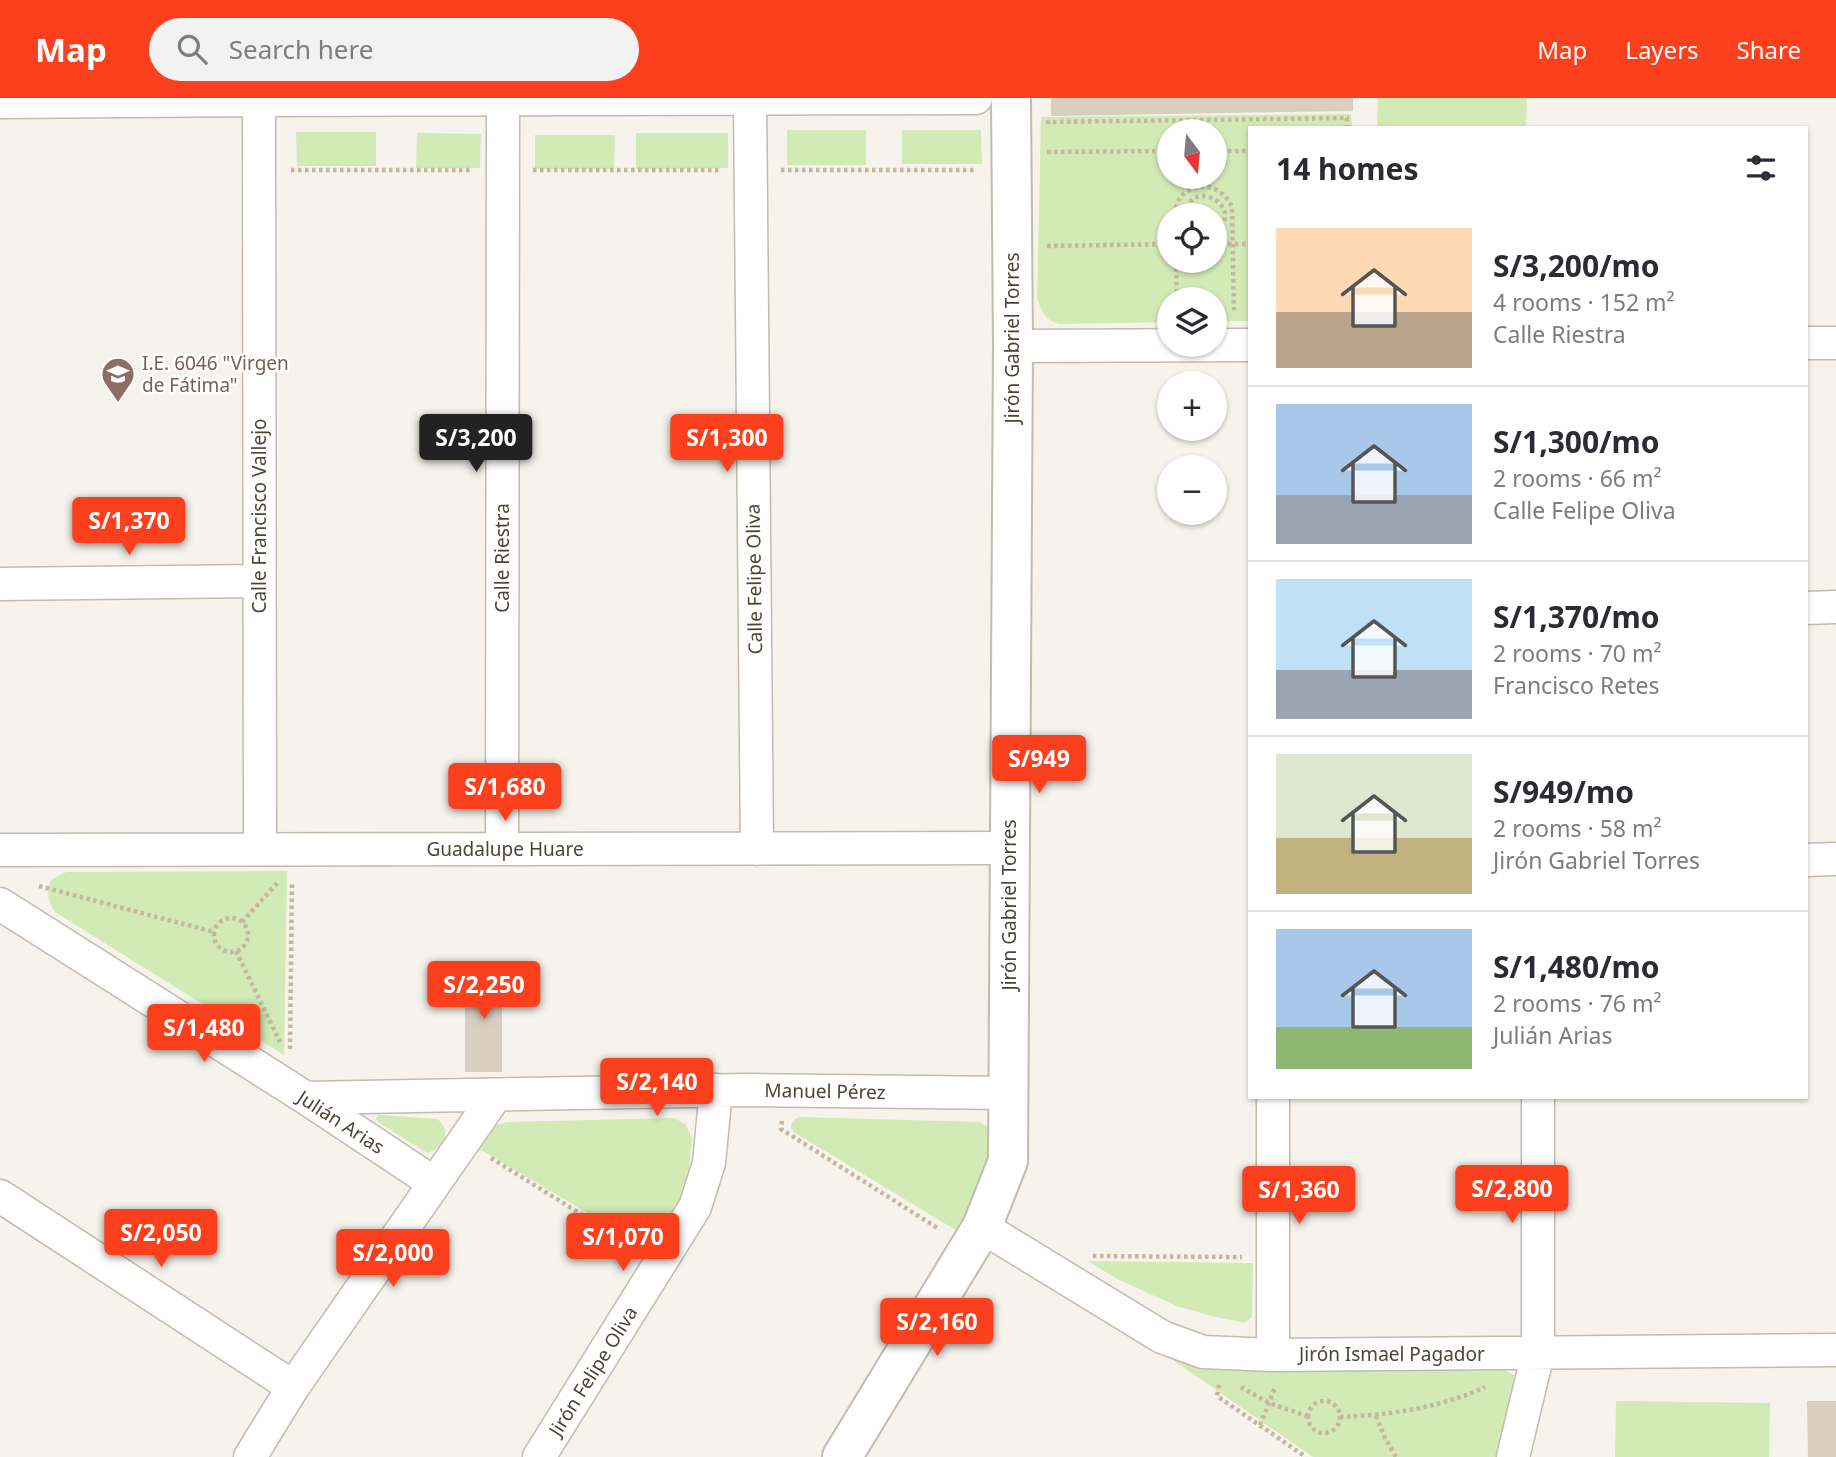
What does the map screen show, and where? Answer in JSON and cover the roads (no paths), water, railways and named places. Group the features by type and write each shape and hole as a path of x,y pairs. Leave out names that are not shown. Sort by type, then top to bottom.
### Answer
{"street":[{"path":"0,102 976,98"},
{"name":"Jirón Gabriel Torres","path":"855,1452 976,1238 1008,1161 1013,346 1024,158 1011,98"},
{"name":"Calle Riestra","path":"502,849 503,99"},
{"name":"Calle Felipe Oliva","path":"750,99 757,849"},
{"name":"Calle Francisco Vallejo","path":"259,100 260,849"},
{"path":"1808,344 1836,343"},
{"path":"1013,346 1248,345"},
{"path":"0,584 260,581"},
{"path":"1808,608 1836,607"},
{"name":"Guadalupe Huare","path":"0,850 260,849 293,858 502,849 1009,848"},
{"path":"1808,860 1836,859"},
{"name":"Julián Arias","path":"0,904 295,1083 434,1183"},
{"name":"Manuel Pérez","path":"295,1083 496,1096 716,1090 1009,1093"},
{"name":"Jirón Felipe Oliva","path":"539,1457 695,1207 709,1163 716,1090"},
{"path":"250,1457 293,1387 496,1096"},
{"path":"1273,1099 1273,1355"},
{"path":"1513,1457 1538,1353 1538,1099"},
{"path":"0,1196 293,1387"},
{"name":"Jirón Ismael Pagador","path":"976,1238 1162,1337 1223,1361 1273,1355 1836,1350"}],"place":[{"name":"I.E. 6046 \"Virgen de Fátima\"","path":"118,404"}]}
